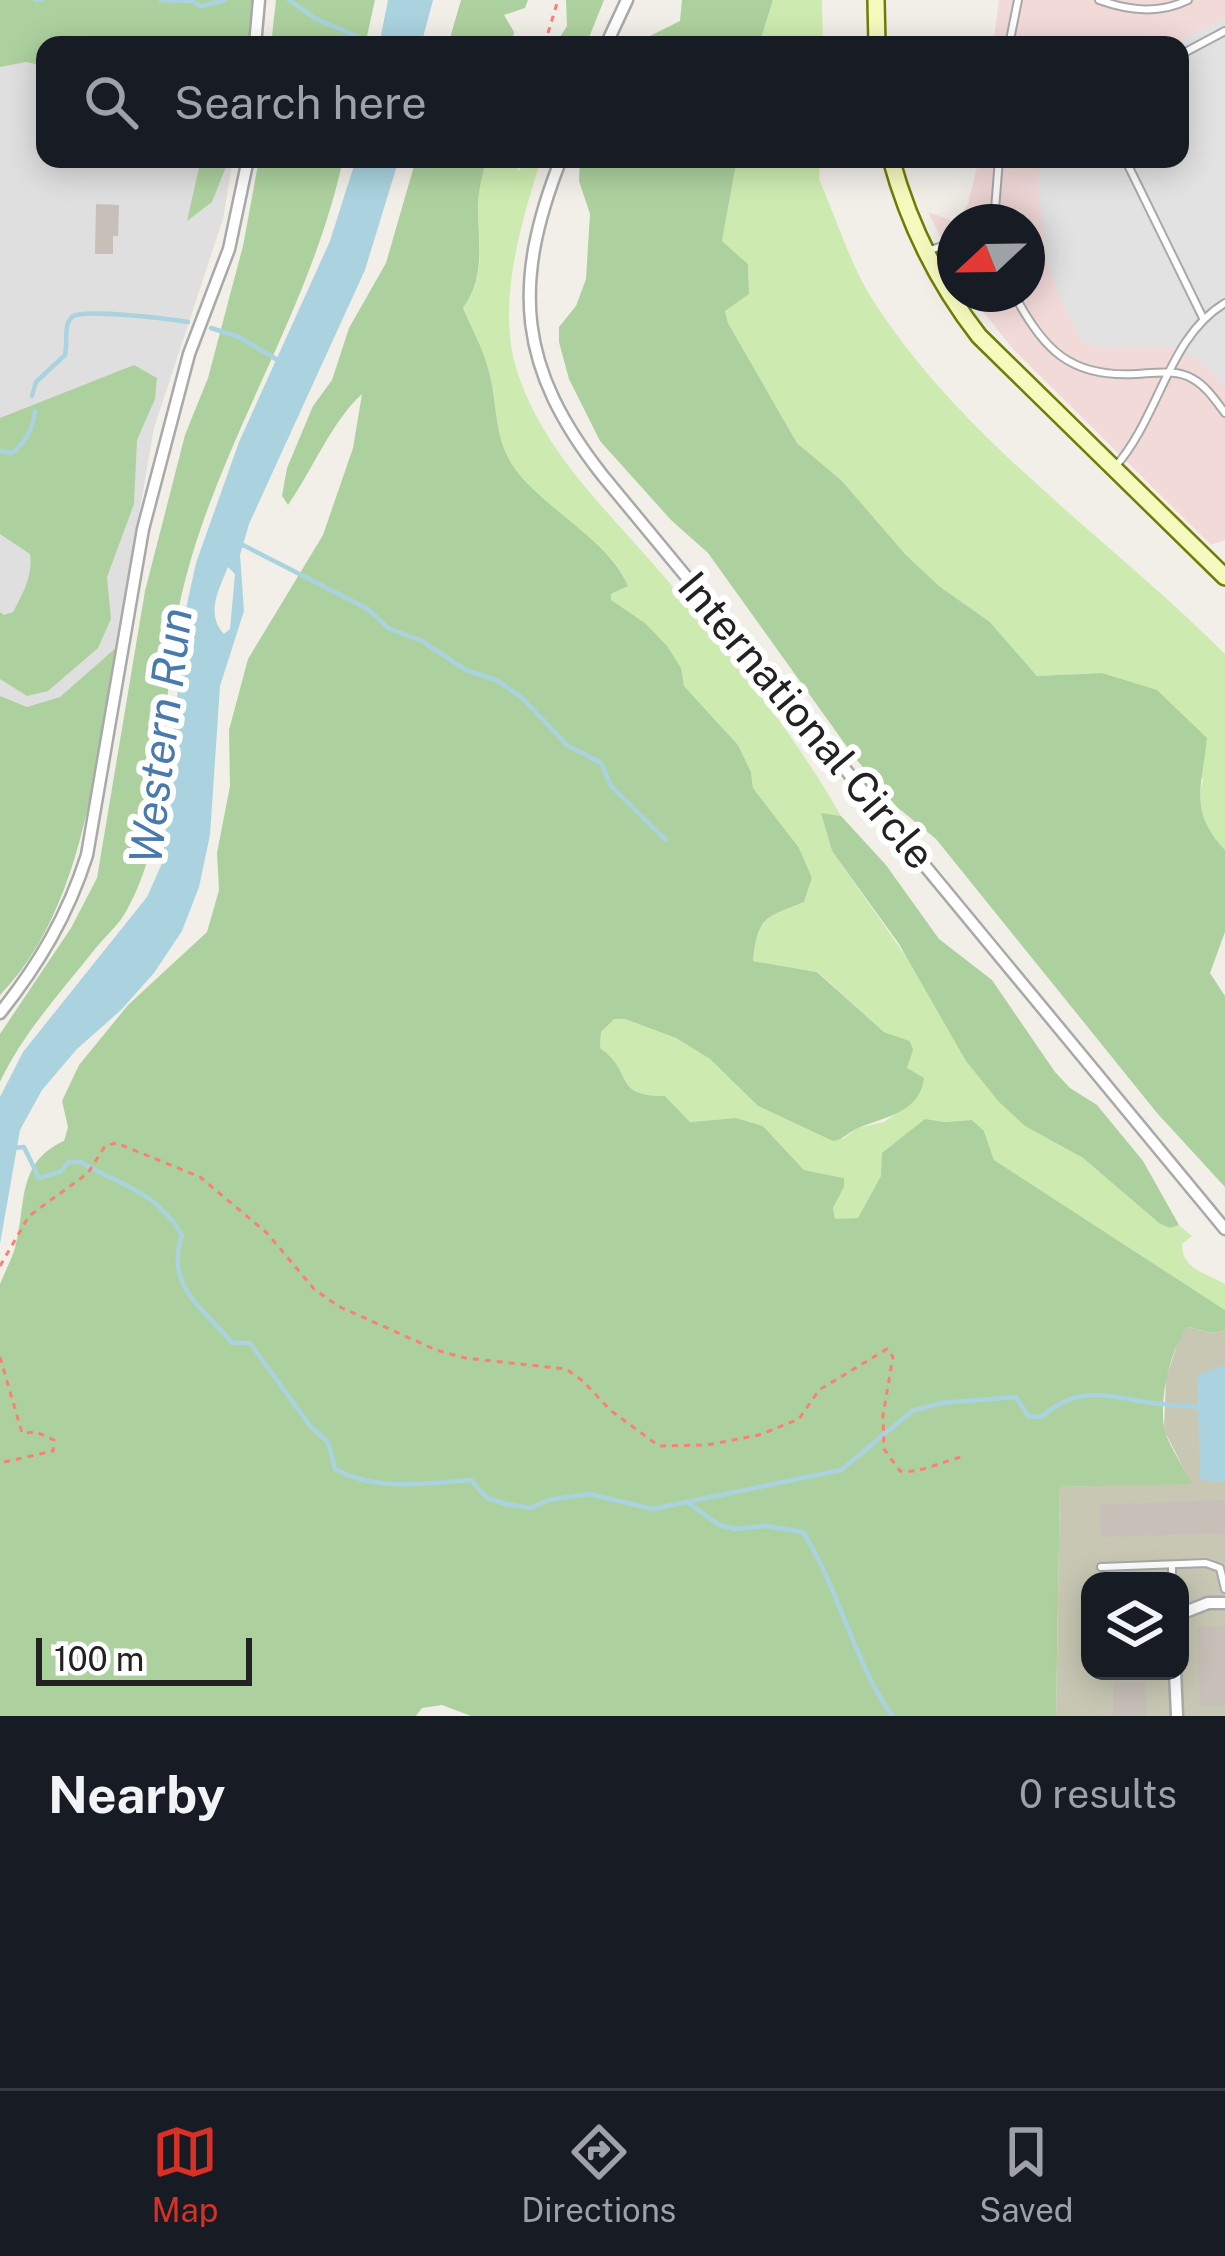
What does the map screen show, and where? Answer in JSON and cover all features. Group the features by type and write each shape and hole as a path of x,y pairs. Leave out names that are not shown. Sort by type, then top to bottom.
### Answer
{"main road":[{"path":"877,0 877,36"},
{"path":"894,168 924,252 955,306 979,336 1225,577"}],"street":[{"path":"256,36 259,0"},
{"path":"610,36 627,0"},
{"path":"3,1007 58,931 87,855 142,529 189,354 229,249 246,168"},
{"name":"International Circle","path":"558,168 537,230 529,293 542,377 565,425 1225,1229"},
{"path":"1189,1609 1225,1603"},
{"path":"1175,1680 1177,1716"}],"lane":[{"path":"1011,36 1018,0"},
{"path":"1100,0 1147,10 1165,10 1188,0"},
{"path":"1189,50 1225,31"},
{"path":"995,204 998,168"},
{"path":"1129,168 1203,318"},
{"path":"924,252 937,248"},
{"path":"1112,470 1143,432 1168,372 1203,318 1225,303"},
{"path":"1025,312 1042,341 1082,369 1191,377 1225,412"},
{"path":"1101,1567 1206,1563 1220,1568 1225,1589"},
{"path":"1172,1565 1172,1572"}],"path":[{"path":"548,33 559,0"},
{"path":"0,1266 29,1216 88,1173 105,1146 116,1143 200,1177 267,1233 314,1289 338,1306 465,1358 566,1369 659,1446 759,1435 799,1419 819,1390 887,1349 892,1357 883,1415 884,1449 900,1471 915,1473 942,1460 966,1456"},
{"path":"0,1357 22,1433 36,1432 54,1440 52,1451 0,1463"}],"shaded area":[{"path":"0,0 36,36 36,168 232,168 223,219 154,428 104,715 19,971 0,996"},
{"path":"999,0 1225,0 1225,540 1211,545 1013,349 983,312 1045,312 1045,204 968,204 977,168 1189,168 1189,36 994,36"},
{"path":"1225,17 1225,387 1199,359 1168,348 1098,347 1082,342 1045,253 1040,168 1189,168 1189,36"},
{"path":"1188,1327 1225,1331 1225,1716 1056,1716 1060,1487 1191,1483 1164,1430 1166,1378 1180,1336"}],"green space":[{"path":"0,0 253,0 250,36 36,36 36,64 0,67"},
{"path":"276,0 375,0 367,36 272,36"},
{"path":"461,0 528,0 525,8 504,15 513,36 451,36"},
{"path":"566,0 604,0 590,36 561,36 567,26"},
{"path":"682,0 773,0 762,36 650,36 680,21"},
{"path":"773,0 822,0 823,36 762,36"},
{"path":"199,168 225,168 212,202 187,221"},
{"path":"257,168 341,168 304,283 226,462 184,584 172,648 157,819 139,884 121,919 43,1013 0,1082 0,1034 71,928 97,878 145,591 185,435 208,378 243,246"},
{"path":"413,168 484,168 478,201 478,272 463,308 486,360 504,449 532,488 620,570 628,586 611,594 611,600 645,623 667,646 681,668 684,686 738,745 753,788 799,848 812,878 804,902 765,921 757,935 753,961 817,972 884,1032 910,1041 913,1050 907,1068 924,1078 908,1106 833,1141 758,1106 710,1059 676,1038 614,1019 601,1032 600,1048 630,1087 665,1096 690,1122 736,1118 763,1126 804,1170 844,1178 833,1208 835,1219 858,1218 881,1176 882,1153 925,1119 972,1120 984,1131 994,1160 1225,1310 1225,1331 1188,1327 1167,1376 1165,1431 1192,1484 1060,1487 1056,1716 471,1716 442,1705 422,1708 416,1716 0,1716 0,1284 15,1248 30,1173 48,1150 64,1141 68,1127 62,1101 79,1065 128,1005 207,932 219,890 217,853 230,786 229,730 248,659 323,535 353,448 362,394 332,431 288,505 282,496 287,468 313,406 332,380 349,328 386,263"},
{"path":"484,168 518,168 518,172 538,168 513,266 509,321 518,374 561,456 780,722 841,816 821,813 832,851 1025,1126 1083,1158 1160,1224 1179,1225 1192,1236 1182,1244 1186,1260 1225,1284 1225,1310 994,1160 984,1131 972,1120 944,1122 882,1153 882,1176 858,1219 835,1219 833,1207 844,1178 804,1170 763,1126 736,1118 690,1122 665,1096 630,1087 600,1048 601,1032 613,1019 676,1038 710,1059 758,1106 843,1139 857,1128 884,1122 911,1103 910,1041 884,1032 818,972 753,961 766,921 804,902 812,878 799,849 753,788 738,745 683,685 681,668 645,623 610,600 611,594 628,586 609,556 531,488 510,461 500,435 486,360 463,308 478,272 478,201"},
{"path":"580,168 735,168 722,241 748,264 749,294 725,311 797,443 842,481 939,586 990,622 1037,676 1102,673 1157,690 1207,738 1200,798 1206,823 1225,850 1225,932 1210,973 1225,996 1225,1187 1157,1113 936,839 897,807 855,758 708,553 671,520 600,441 569,379 559,342 559,327 576,306 586,279 590,214"},
{"path":"735,168 820,168 819,179 859,275 913,355 996,446 1225,654 1225,850 1203,818 1203,780 1102,673 1037,676 990,622 939,586 842,481 797,443 728,323 725,310 749,294 748,264 722,241"},
{"path":"134,365 157,378 155,399 137,440 134,504 107,577 111,619 98,648 48,691 27,696 0,679 0,612 13,612 31,562 30,554 0,534 0,418"},
{"path":"118,646 93,784 69,877 29,960 0,995 0,696 27,707 60,697"},
{"path":"821,813 841,816 886,865 939,939 992,980 1055,1072 1097,1105 1143,1161 1179,1225 1160,1224 1083,1158 1025,1126 999,1102 966,1061 899,944 832,851"}],"water":[{"path":"388,0 433,0 423,36 381,36"},
{"path":"353,168 396,168 365,270 249,524 240,555 244,611 220,686 210,835 199,887 182,931 154,973 42,1090 20,1130 0,1244 0,1097 23,1052 147,897 163,861 184,618 196,563 239,442 330,241","holes":["228,567 235,574 230,629 224,634 215,618"]},
{"path":"1225,1365 1225,1482 1200,1480 1197,1375"}],"building":[{"path":"96,204 119,205 113,254 95,254"},
{"path":"1225,1500 1225,1533 1101,1537 1100,1505"},
{"path":"1225,1626 1225,1706 1200,1706 1198,1627"},
{"path":"1113,1683 1146,1683 1146,1716 1113,1716"}],"waterway":[{"path":"35,0 42,0"},
{"path":"160,0 192,1 201,6 225,0"},
{"path":"289,0 316,19 357,36"},
{"path":"32,396 36,382 65,355 72,317 108,314 188,322"},
{"path":"211,328 239,337 281,362"},
{"path":"0,451 12,453 22,444 35,411"},
{"path":"241,544 368,609 388,628 422,641 521,697 567,745 601,763 611,786 666,840"},
{"path":"13,1148 24,1147 39,1178 60,1172 69,1162 80,1162 161,1209 182,1235 178,1268 189,1294 232,1343 250,1343 311,1427 328,1442 335,1469 367,1481 471,1480 487,1498 531,1508 548,1500 589,1494 653,1509 841,1470 912,1411 941,1403 1016,1397 1028,1416 1041,1417 1065,1401 1088,1396 1199,1407"},
{"path":"687,1502 719,1525 803,1532 892,1716"}],"water label":[{"name":"Western Run","path":"160,736"}]}
